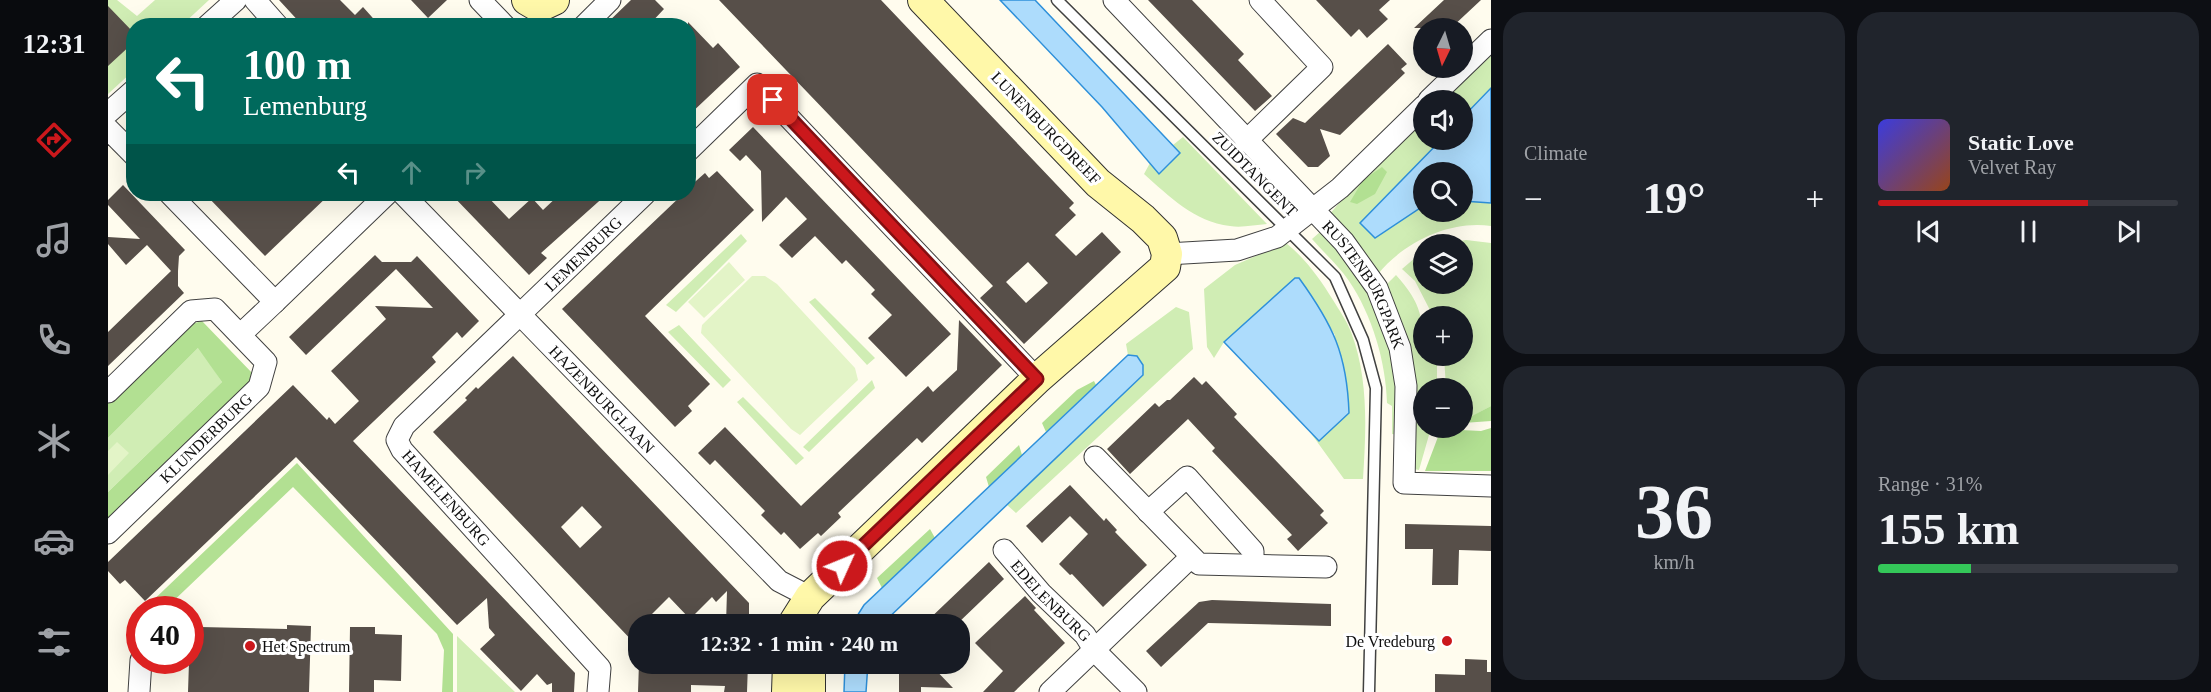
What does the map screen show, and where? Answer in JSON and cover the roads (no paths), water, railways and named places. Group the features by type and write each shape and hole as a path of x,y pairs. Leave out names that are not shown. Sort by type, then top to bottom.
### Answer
{"street":[{"path":"216,18 236,0"},
{"path":"255,0 272,18"},
{"path":"480,0 497,18"},
{"path":"527,0 539,7 555,0"},
{"path":"592,18 610,0"},
{"name":"LUNENBURGDREEF","path":"922,0 1098,183 1162,237 1167,254"},
{"name":"RUSTENBURGPARK","path":"1114,0 1312,211 1344,242 1377,288 1400,348 1406,386 1404,483 1491,486"},
{"path":"1246,141 1322,67 1266,2"},
{"path":"1439,90 1491,40"},
{"path":"696,143 757,84 1037,379"},
{"path":"108,113 126,97"},
{"path":"810,610 1037,379 1156,277 1165,267 1167,254 1237,250 1277,237 1312,211 1413,116"},
{"path":"108,129 126,148"},
{"path":"177,201 275,302"},
{"path":"241,334 380,201"},
{"name":"HAZENBURGLAAN","path":"410,201 779,581 810,610"},
{"name":"LEMENBURG","path":"521,315 638,201"},
{"name":"KLUNDERBURG","path":"108,392 191,311 215,309 266,362 259,387 108,533"},
{"name":"HAMELENBURG","path":"521,315 404,426 397,441 402,450 600,668 598,692"},
{"path":"1095,457 1198,564 1326,567"},
{"path":"1148,512 1187,477 1253,550 1253,564"},
{"name":"EDELENBURG","path":"1004,550 1041,593 1085,635 1095,651 1136,692"},
{"name":"EDELENBURG","path":"1050,692 1191,557"},
{"path":"139,692 140,674"},
{"path":"787,692 788,674"},
{"path":"810,674 810,692"}],"lane":[{"name":"ZUIDTANGENT","path":"1057,0 1335,277 1363,340 1376,388 1370,692"}],"water":[{"path":"1000,0 1035,0 1180,153 1159,174 1102,107"},
{"path":"1491,88 1491,203 1473,202 1473,162 1420,162 1431,150 1473,150 1473,107"},
{"path":"1413,169 1413,213 1375,238 1360,223"},
{"path":"1295,278 1299,278 1321,311 1336,341 1348,392 1349,413 1319,441 1224,342"},
{"path":"1128,355 1137,356 1143,365 1143,375 892,614 858,614 864,605"},
{"path":"845,674 867,674 866,692 844,692"}],"place":[{"name":"De Vredeburg","path":"1447,641"},
{"name":"Het Spectrum","path":"250,646"}]}
